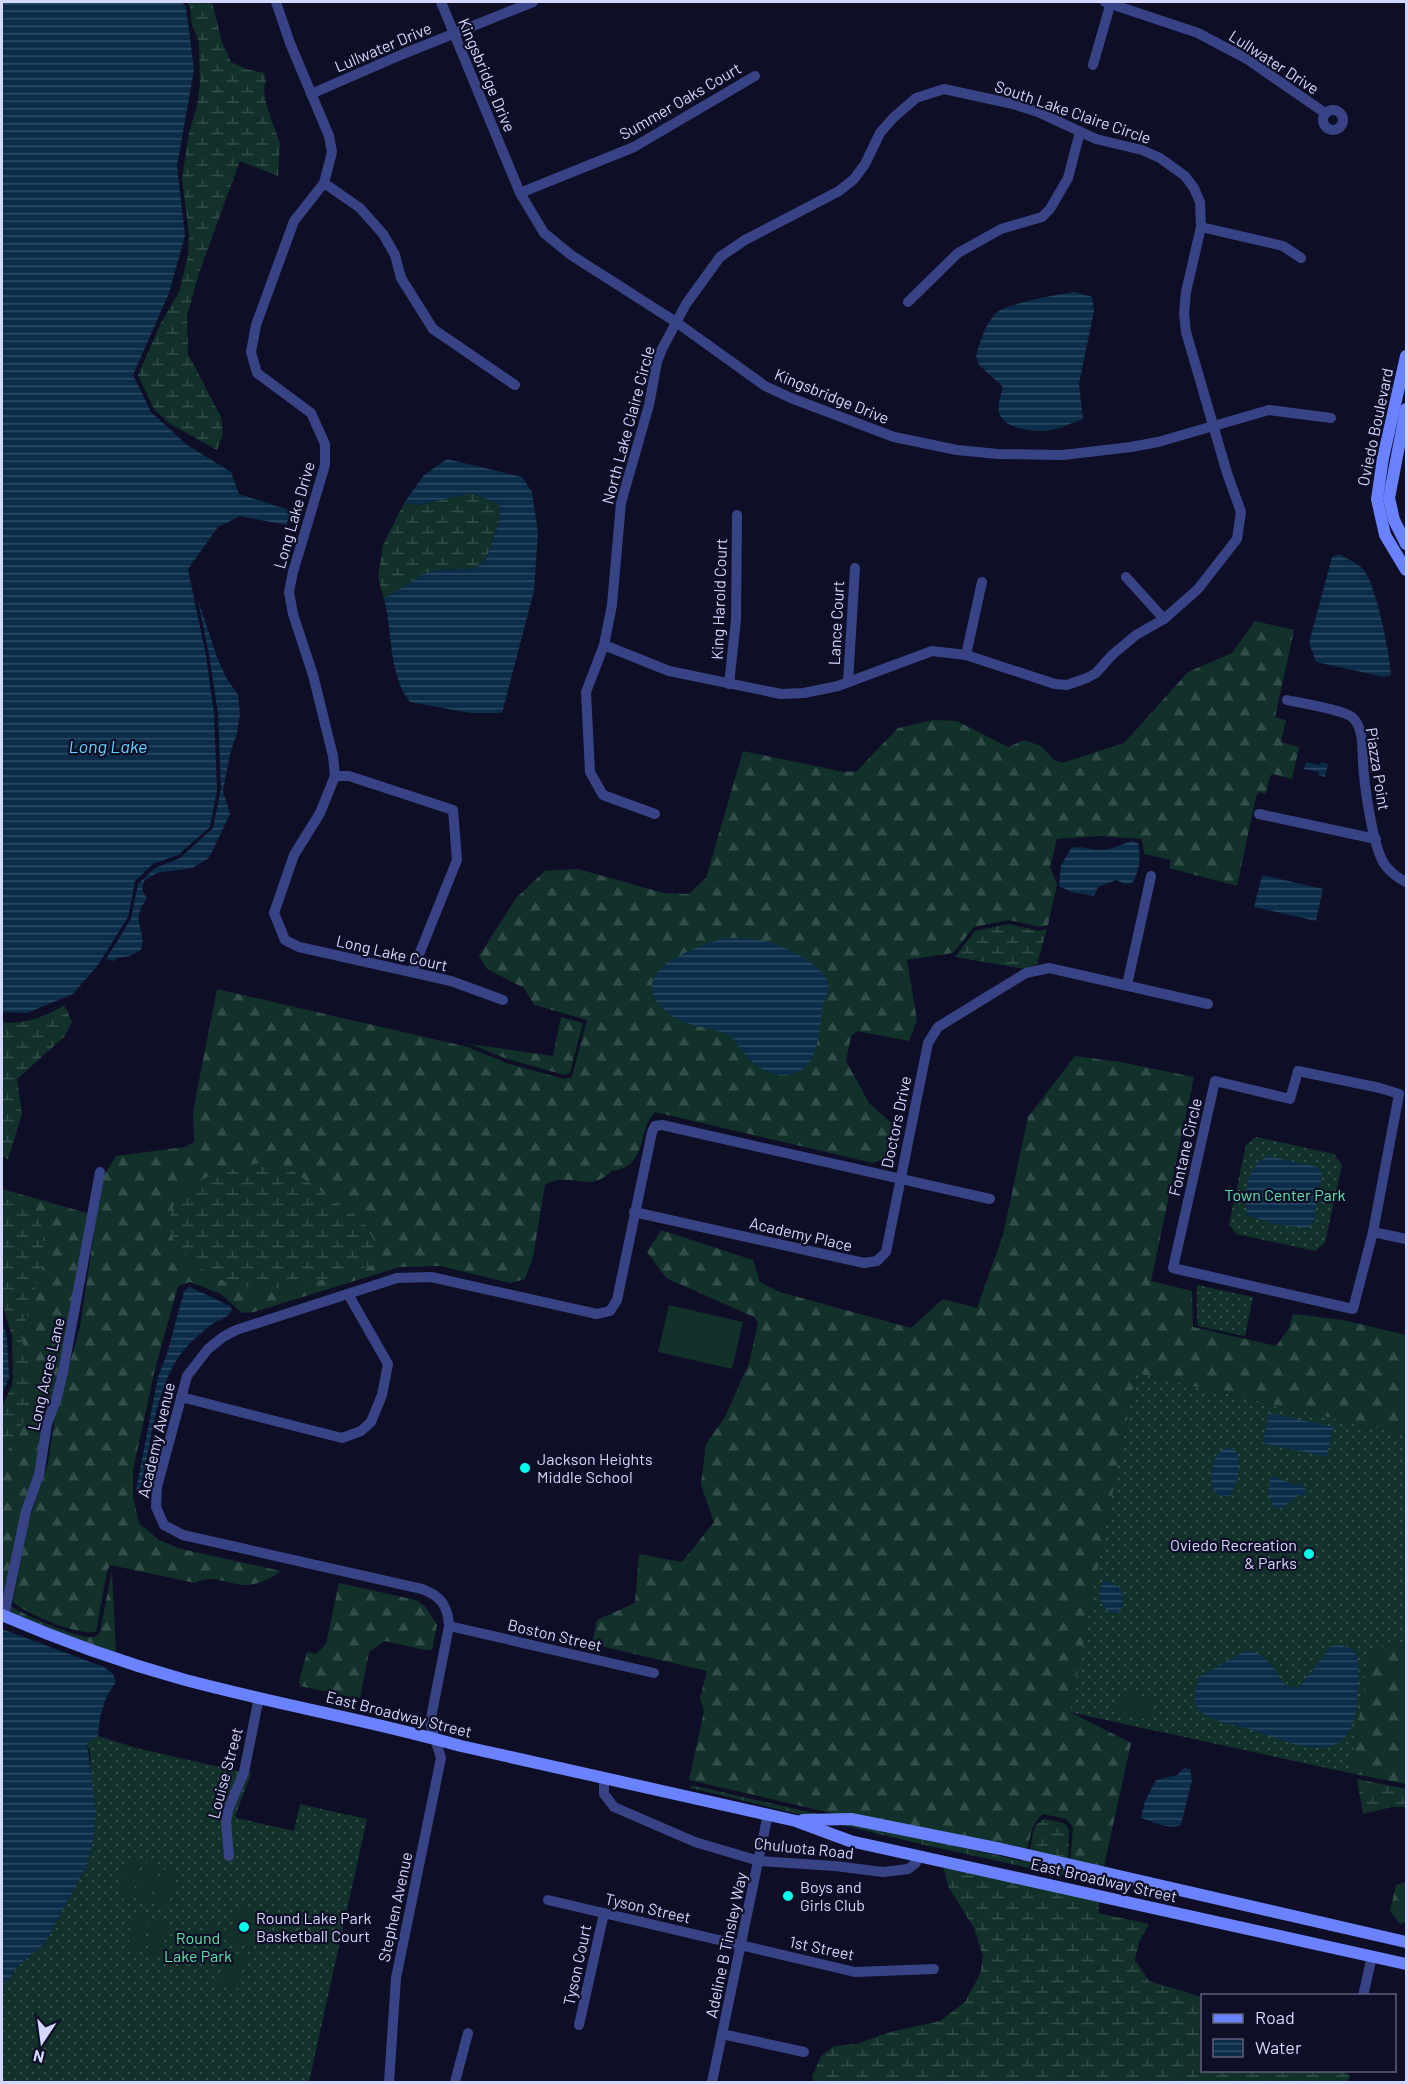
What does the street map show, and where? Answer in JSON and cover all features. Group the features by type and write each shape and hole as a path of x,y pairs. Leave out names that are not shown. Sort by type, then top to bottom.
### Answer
{"main road":[{"name":"Oviedo Boulevard","path":"1407,356 1404,381 1383,458 1377,500 1385,535 1407,570"},
{"name":"Oviedo Boulevard","path":"1407,409 1389,498 1394,520 1407,544"},
{"name":"East Broadway Street","path":"3,1616 54,1636 182,1679 768,1814 796,1821 850,1841 1407,1964"},
{"name":"East Broadway Street","path":"796,1821 851,1819 955,1840 1407,1942"},
{"path":"1372,1956 1384,1946 1407,1947"}],"street":[{"name":"Long Lake Drive","path":"276,2 290,43 329,136 332,152 324,183 294,221 259,314 251,352 257,373 310,413 325,444 325,465 289,592 293,614 316,686 333,756 335,776"},
{"name":"Kingsbridge Drive","path":"441,2 520,193 544,233 570,255 676,322 765,386 894,437 957,450 998,454 1075,454 1158,442 1269,410 1331,418"},
{"name":"Lullwater Drive","path":"311,94 533,2"},
{"name":"Lullwater Drive","path":"1109,2 1198,33 1247,59 1325,113"},
{"path":"1093,65 1109,2"},
{"name":"Summer Oaks Court","path":"520,193 633,147 755,76"},
{"name":"South Lake Claire Circle","path":"676,322 686,304 720,257 745,240 839,191 854,179 865,164 880,133 893,118 916,98 944,89 1013,104 1038,112 1096,139 1142,150 1175,168 1194,188 1200,202 1201,227 1186,292 1184,313 1186,332 1214,426"},
{"path":"909,302 958,253 1001,229 1042,217 1050,209 1068,178 1080,132"},
{"path":"324,183 360,208 383,234 395,255 401,278 434,329 515,385"},
{"path":"1201,227 1283,246 1301,258"},
{"name":"North Lake Claire Circle","path":"655,814 603,795 590,772 586,692 604,645 612,604 621,503 649,405 657,362 676,322"},
{"path":"604,645 669,671 781,694 804,693 838,686 932,651 966,655 1054,684 1067,685 1087,678 1096,673 1112,655 1136,635 1164,619 1198,589 1237,539 1241,512 1214,426"},
{"name":"King Harold Court","path":"729,684 736,620 737,514"},
{"name":"Lance Court","path":"848,681 855,568"},
{"path":"1126,577 1164,619"},
{"path":"966,655 982,582"},
{"name":"Piazza Point","path":"1287,700 1344,713 1353,718 1361,732 1364,770 1376,839 1384,863 1395,876 1407,882"},
{"path":"335,776 348,776 453,810 457,860 412,972"},
{"name":"Long Lake Court","path":"335,776 320,813 294,855 276,905 274,913 285,940 299,947 450,981 503,1000"},
{"path":"1258,814 1376,839"},
{"path":"1127,985 1151,876"},
{"name":"Doctors Drive","path":"634,1212 652,1132 655,1126 662,1125 901,1178 928,1043 938,1026 1026,973 1049,968 1208,1004"},
{"name":"Fontane Circle","path":"1298,1071 1399,1094 1373,1232 1353,1309 1173,1268 1215,1081 1290,1099 1298,1071"},
{"name":"Long Acres Lane","path":"3,1616 26,1511 44,1459 48,1424 63,1372 100,1172"},
{"path":"901,1178 990,1199"},
{"name":"Academy Place","path":"634,1212 864,1263 877,1261 886,1252 901,1178"},
{"name":"Academy Avenue","path":"435,1739 430,1723 449,1626 448,1612 442,1600 422,1589 183,1535 164,1525 156,1507 157,1487 187,1376 208,1349 236,1330 397,1278 430,1277 597,1314 610,1311 617,1300 634,1212"},
{"path":"1373,1232 1407,1239"},
{"path":"181,1397 342,1438 361,1431 371,1422 382,1395 388,1364 348,1294"},
{"name":"Boston Street","path":"449,1626 654,1673"},
{"name":"Louise Street","path":"230,1856 226,1823 228,1810 243,1772 259,1697"},
{"name":"Stephen Avenue","path":"389,2082 396,1978 441,1758 435,1739"},
{"name":"Chuluota Road","path":"604,1777 604,1794 614,1806 695,1842 759,1861 884,1872 909,1869 916,1863 918,1856"},
{"name":"Adeline B Tinsley Way","path":"712,2082 768,1814"},
{"name":"Tyson Street","path":"548,1900 741,1946"},
{"name":"Tyson Court","path":"579,2025 604,1913"},
{"name":"1st Street","path":"741,1946 855,1972 934,1969"},
{"path":"1363,1994 1372,1956"},
{"path":"454,2082 468,2033"},
{"path":"722,2034 804,2052"}],"green space":[{"path":"187,2 212,2 222,42 231,62 246,69 264,73 266,104 280,144 278,176 240,161 199,273 187,316 188,354 221,417 223,434 217,450 170,424 154,409 138,375 161,323 179,292 188,256 189,235 182,179 189,132 197,106 200,84 199,42 192,25 190,7"},
{"path":"471,493 499,504 500,519 486,560 475,569 437,570 422,575 384,599 378,577 383,545 404,503 419,505"},
{"path":"1255,621 1294,630 1275,717 1286,720 1281,742 1299,747 1292,779 1273,774 1270,776 1266,794 1259,792 1256,797 1237,886 1169,868 1171,860 1144,854 1142,839 1099,836 1057,839 1050,867 1057,884 1048,925 1040,927 1009,920 974,927 953,953 907,960 917,1020 909,1041 857,1031 851,1036 846,1061 869,1103 897,1128 890,1156 873,1163 655,1112 645,1129 637,1156 631,1163 592,1182 557,1180 545,1185 533,1257 525,1279 510,1283 440,1266 400,1267 254,1312 242,1313 221,1294 190,1282 178,1286 155,1369 133,1470 133,1497 139,1523 159,1540 181,1549 281,1571 265,1581 239,1585 215,1579 195,1583 110,1565 96,1632 78,1631 53,1623 13,1602 28,1523 48,1463 55,1416 80,1327 102,1179 116,1156 185,1147 194,1142 193,1111 217,989 468,1047 506,1063 564,1079 572,1077 587,1020 534,1005 524,988 487,969 479,956 516,898 545,871 578,869 664,893 689,894 706,878 743,751 844,772 857,771 898,728 933,720 957,721 1008,747 1024,740 1041,746 1053,759 1062,763 1124,743 1188,672 1232,653"},
{"path":"1009,924 1039,931 1047,929 1037,964 1025,969 955,957 975,931"},
{"path":"64,1005 72,1022 64,1037 17,1079 22,1114 8,1159 2,1157 2,1022 17,1023 34,1019"},
{"path":"561,1017 583,1023 570,1073 565,1075 507,1059 470,1044 553,1056"},
{"path":"1075,1056 1120,1062 1194,1077 1151,1281 1192,1291 1193,1327 1276,1346 1288,1330 1293,1314 1343,1320 1406,1335 1406,1435 1136,1373 1070,1712 1131,1743 1103,1871 1070,1864 1073,1827 1066,1819 1043,1814 1034,1825 1022,1857 689,1780 704,1711 700,1698 707,1671 592,1644 597,1620 635,1603 639,1554 682,1562 714,1522 701,1485 706,1444 725,1417 749,1363 758,1323 754,1317 666,1278 647,1252 661,1230 753,1260 760,1282 780,1292 911,1328 943,1299 977,1308 1003,1235 1028,1117"},
{"name":"Town Center Park","path":"1256,1137 1334,1154 1342,1165 1325,1243 1315,1251 1236,1234 1229,1224 1246,1145"},
{"path":"264,1162 287,1167 362,1220 377,1245 376,1264 307,1284 254,1288 237,1285 216,1277 184,1254 171,1234 169,1221 177,1198 195,1183 206,1178"},
{"path":"2,1189 87,1213 71,1311 39,1459 2,1608 2,1458 16,1438 32,1373 22,1342 29,1303 41,1276 8,1200 2,1197"},
{"path":"2,1197 25,1208 41,1220 45,1254 41,1276 29,1303 22,1342 32,1373 24,1420 16,1438 2,1458 2,1407 12,1385 13,1377 12,1336 2,1303"},
{"path":"1197,1285 1253,1297 1245,1336 1198,1326"},
{"path":"669,1305 743,1322 732,1369 658,1352"},
{"name":"Oviedo Recreation & Parks","path":"1136,1373 1406,1435 1406,1641 1370,1651 1350,1773 1069,1712"},
{"path":"112,1570 116,1653 10,1613 11,1606 51,1626 85,1637 96,1636 100,1632"},
{"path":"339,1583 416,1600 425,1606 437,1625 432,1650 385,1641 369,1652 360,1698 300,1686 299,1682 307,1652 316,1654 326,1644"},
{"path":"1406,1641 1406,1784 1350,1773 1370,1650"},
{"path":"1122,1691 1155,1699 1149,1720 1116,1711"},
{"name":"Round Lake Park","path":"98,1736 136,1748 251,1774 235,1816 237,1818 294,1831 300,1804 367,1819 309,2082 2,2082 2,1988 19,1965 45,1943 86,1867 93,1842 90,1753 87,1743"},
{"path":"1357,1779 1406,1789 1406,1807 1392,1807 1363,1814"},
{"path":"691,1785 1021,1861 1030,1850 1037,1824 1044,1819 1064,1823 1069,1829 1068,1867 1078,1873 1104,1875 1102,1884 916,1843 691,1788"},
{"path":"129,1858 137,1860 136,1865 139,1866 133,1895 129,1895 128,1900 121,1898 122,1893 119,1893 125,1863 128,1863"},
{"path":"941,1858 1101,1894 1098,1913 1149,1924 1139,1942 1135,1960 1149,1981 1201,1997 1201,2072 1343,2072 1350,2075 1348,2082 814,2082 812,2077 821,2056 834,2046 857,2044 890,2032 940,2021 965,2002 980,1974 983,1956 974,1928 948,1886"},
{"path":"147,1862 155,1864 154,1869 157,1869 151,1899 148,1899 147,1904 139,1902 140,1897 137,1896 143,1866 146,1867"},
{"path":"166,1866 174,1868 173,1872 176,1873 169,1903 166,1903 165,1908 158,1906 159,1901 155,1900 162,1870 165,1871"},
{"path":"1406,1882 1406,1922 1400,1924 1390,1911 1396,1885"},
{"name":"Round Lake Park Basketball Court","path":"238,1906 260,1913 251,1947 228,1941"},
{"path":"139,1913 146,1915 145,1920 148,1921 142,1951 139,1950 138,1955 130,1953 131,1948 128,1948 134,1918 138,1918"},
{"path":"158,1918 165,1919 164,1924 168,1925 161,1955 158,1954 157,1959 149,1957 150,1953 147,1952 154,1922 157,1922"},
{"path":"212,1926 225,1929 216,1964 203,1961"},
{"name":"Round Lake Park Basketball Court","path":"227,1952 246,1957 237,1989 218,1984"}],"water":[{"name":"Long Lake","path":"2,2 182,2 186,7 194,70 177,166 185,236 169,293 133,375 151,412 187,445 231,472 239,494 292,511 286,525 240,516 218,527 188,569 206,656 214,713 217,790 210,827 178,855 153,864 135,881 128,917 98,965 73,994 27,1013 2,1012"},
{"path":"1074,292 1092,297 1094,311 1079,384 1083,419 1050,430 1034,431 1017,428 1000,415 998,408 1003,387 979,365 976,356 981,339 992,318 1001,310 1033,300"},
{"path":"447,459 522,477 532,492 538,532 534,591 502,713 470,713 410,702 403,691 394,666 384,599 422,575 437,570 475,569 486,560 500,519 499,504 471,493 419,505 404,503 424,475"},
{"path":"1339,554 1361,567 1368,577 1381,620 1391,675 1384,677 1316,662 1309,643 1332,557"},
{"path":"198,600 218,660 238,695 240,713 237,734 230,754 223,791 230,814 209,858 192,868 157,873 144,881 142,891 147,898 139,914 141,950 114,961 106,959 131,919 138,884 155,868 180,858 213,828 221,789 218,713"},
{"path":"1306,762 1328,764 1325,777 1318,775 1319,772 1304,769"},
{"path":"1132,841 1138,843 1140,858 1137,874 1132,883 1125,884 1116,880 1098,887 1094,896 1071,892 1059,886 1061,865 1071,848 1104,850"},
{"path":"1262,875 1323,889 1316,921 1254,907"},
{"path":"725,938 756,939 800,955 818,968 828,983 816,1048 810,1061 799,1071 783,1075 769,1073 757,1066 729,1036 720,1031 681,1021 658,1003 652,990 654,979 661,969 687,952"},
{"path":"1269,1156 1318,1167 1322,1172 1314,1221 1308,1228 1275,1224 1247,1215 1248,1181 1255,1166"},
{"path":"190,1287 230,1306 232,1310 226,1317 209,1326 191,1342 171,1370 154,1420 140,1489 136,1490 158,1377 167,1354 184,1291"},
{"path":"2,1318 7,1338 9,1378 2,1394"},
{"path":"1269,1413 1333,1427 1327,1457 1263,1443"},
{"path":"1230,1448 1235,1450 1239,1460 1235,1486 1230,1496 1216,1492 1211,1479 1217,1456 1221,1450"},
{"path":"1273,1476 1296,1485 1304,1484 1306,1494 1298,1496 1280,1509 1274,1508 1268,1494 1270,1479"},
{"path":"1104,1581 1121,1589 1123,1606 1118,1613 1109,1612 1101,1601 1099,1593"},
{"path":"2,1629 104,1667 113,1674 116,1682 106,1698 100,1717 98,1736 87,1743 96,1811 93,1842 86,1867 45,1943 19,1965 2,1988"},
{"path":"1340,1645 1353,1649 1358,1661 1359,1680 1353,1722 1345,1737 1333,1745 1318,1748 1284,1741 1221,1722 1202,1713 1196,1705 1195,1693 1199,1677 1245,1651 1259,1654 1274,1668 1286,1686 1296,1688 1331,1646"},
{"path":"1184,1768 1190,1769 1192,1780 1181,1825 1166,1826 1141,1818 1145,1801 1156,1780 1177,1775"}],"place":[{"name":"Jackson Heights Middle School","path":"525,1468"},
{"name":"Oviedo Recreation & Parks","path":"1309,1554"},
{"name":"Boys and Girls Club","path":"788,1896"},
{"name":"Round Lake Park Basketball Court","path":"244,1927"}]}
